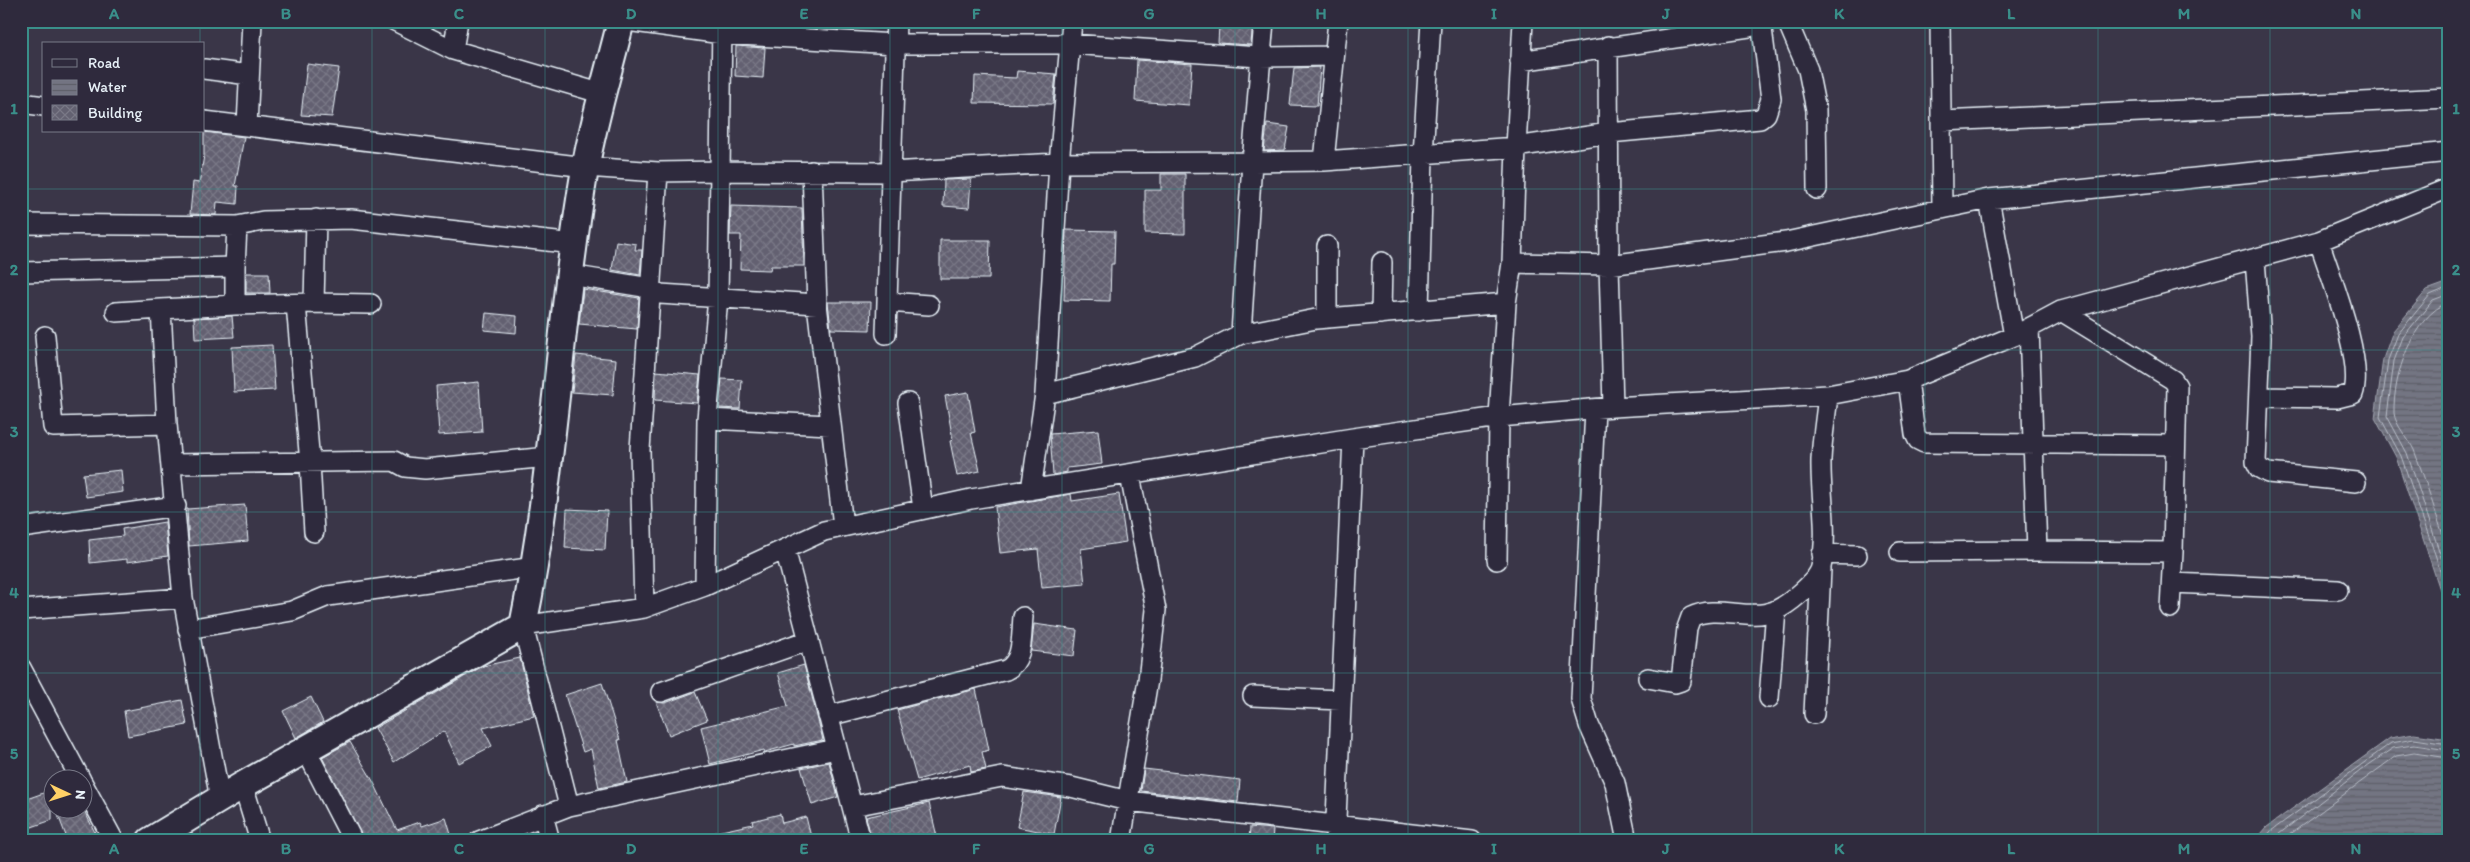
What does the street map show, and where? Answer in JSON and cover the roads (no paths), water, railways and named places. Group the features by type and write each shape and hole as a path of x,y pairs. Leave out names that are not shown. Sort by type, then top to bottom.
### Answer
{"street":[{"path":"247,126 252,21"},
{"path":"395,21 453,50 603,94"},
{"path":"453,50 458,21"},
{"path":"569,806 523,626 535,567 570,275 586,167 621,21"},
{"path":"627,21 722,27 895,44 1070,44 1260,57 1334,56"},
{"path":"886,334 896,21"},
{"path":"1031,490 1045,394 1059,162 1072,21"},
{"path":"1241,334 1252,162 1264,21"},
{"path":"1324,161 1338,21"},
{"path":"1419,311 1423,155 1431,21"},
{"path":"1497,560 1498,418 1506,303 1512,263 1522,21"},
{"path":"205,121 586,167 658,172 890,172 1059,162 1324,161 1423,155 1516,147 1609,133 1760,119 1766,114 1771,100 1761,21 1749,27 1675,29 1608,46 1520,61"},
{"path":"1787,21 1808,70 1816,110 1817,189"},
{"path":"1940,21 1942,210"},
{"path":"705,586 707,419 718,298 722,27"},
{"path":"1608,46 1609,265 1604,408 1581,699 1589,725 1615,783 1627,841"},
{"path":"205,69 249,75"},
{"path":"1942,121 2449,98"},
{"path":"21,103 42,106"},
{"path":"1512,263 1609,265 1786,242 1989,199 2449,152"},
{"path":"812,171 817,304 843,526"},
{"path":"644,608 640,450 658,172"},
{"path":"150,841 243,785 523,626 644,608 705,586 824,530 971,499 1353,438 1498,418 1604,408 1828,395 1908,380 2021,332 2062,311 2255,260 2319,241 2449,188"},
{"path":"1989,199 2021,332 2033,444 2037,551"},
{"path":"21,224 237,226 263,221 351,219 574,244"},
{"path":"314,532 304,303 316,220"},
{"path":"235,305 237,226"},
{"path":"2260,396 2337,398 2353,394 2356,381 2353,352 2319,241"},
{"path":"1327,246 1327,318"},
{"path":"2255,260 2261,336 2256,462 2263,472 2356,482"},
{"path":"1381,314 1382,262"},
{"path":"21,272 235,267"},
{"path":"570,275 650,288 660,294 817,304"},
{"path":"887,302 929,305"},
{"path":"1045,394 1195,357 1241,334 1327,318 1506,303"},
{"path":"116,312 235,305 371,304"},
{"path":"161,310 167,424 173,464 183,598 220,799"},
{"path":"2062,311 2173,380 2177,386 2170,608"},
{"path":"45,336 54,427 167,424"},
{"path":"1908,380 1915,434 1918,440 1931,444 2175,446"},
{"path":"1814,714 1821,561 1821,460 1828,395"},
{"path":"908,403 923,509"},
{"path":"707,419 830,425"},
{"path":"1336,833 1340,700 1353,438"},
{"path":"173,464 394,461 405,467 425,470 548,457"},
{"path":"1121,841 1148,680 1156,610 1130,475"},
{"path":"21,528 176,506"},
{"path":"785,549 861,841"},
{"path":"1900,552 2173,552"},
{"path":"1821,561 1857,555"},
{"path":"1648,678 1679,683 1681,681 1687,628 1691,617 1704,613 1761,614 1776,610 1808,587 1821,561"},
{"path":"188,629 292,611 328,596 535,567"},
{"path":"2172,583 2338,590"},
{"path":"21,610 183,598"},
{"path":"1769,698 1776,610"},
{"path":"828,716 1006,670 1014,666 1018,658 1023,617"},
{"path":"661,692 809,640"},
{"path":"21,668 76,770"},
{"path":"1254,696 1340,700"},
{"path":"478,841 569,806 836,749"},
{"path":"306,750 352,841"},
{"path":"853,806 1002,777 1071,788 1128,801 1336,833 1472,841"},
{"path":"243,785 260,841"},
{"path":"92,800 114,841"},
{"path":"543,815 550,841"}],"water":[{"path":"2449,282 2449,617 2396,457 2375,418 2383,359 2393,331 2427,290"},
{"path":"2414,734 2449,739 2449,841 2255,841 2267,827 2390,738"}]}
